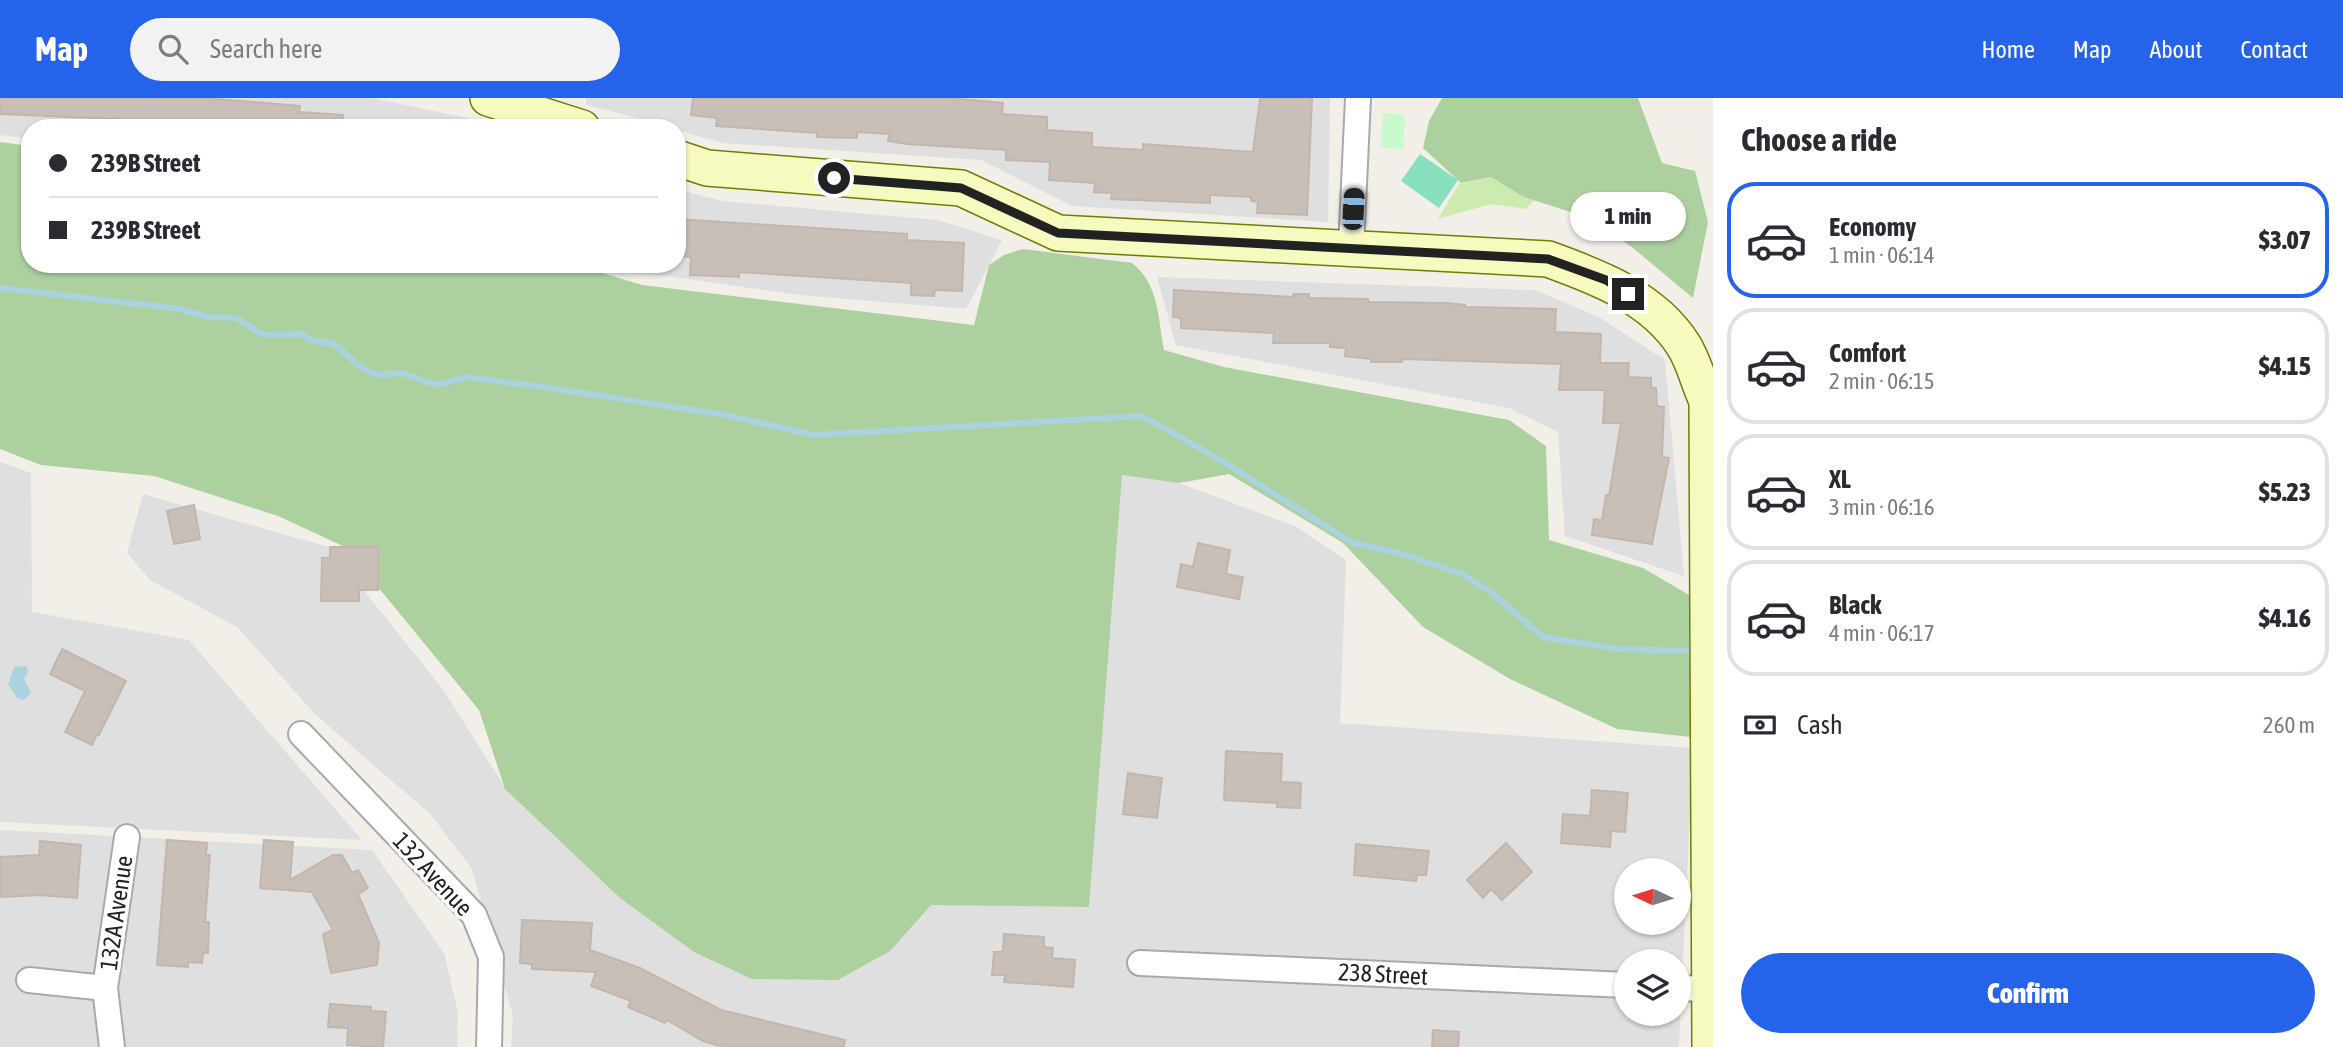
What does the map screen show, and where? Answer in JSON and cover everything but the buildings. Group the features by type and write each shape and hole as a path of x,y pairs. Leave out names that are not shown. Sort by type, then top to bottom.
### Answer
{"street":[{"path":"488,98 554,119"},
{"path":"1351,249 1358,98"},
{"path":"686,161 707,168 961,188 1058,233 1548,259 1606,280 1649,308 1683,345 1707,401 1694,989 1710,1047"},
{"name":"132 Avenue","path":"301,734 474,915 491,957 489,1047"},
{"name":"132A Avenue","path":"112,1047 105,988 127,837"},
{"name":"238 Street","path":"1140,963 1614,984"},
{"name":"132A Avenue","path":"29,980 105,988"}],"shaded area":[{"path":"0,98 373,98 467,118 21,119 21,138 0,135"},
{"path":"586,98 1330,98 1328,222 1072,206 981,160 723,143 686,133 686,119 641,119 586,105"},
{"path":"686,191 722,201 937,220 1002,240 966,309 799,295 644,273 686,273"},
{"path":"1157,277 1535,290 1599,317 1665,360 1684,576 1565,536 1558,432 1509,408 1176,345"},
{"path":"0,462 31,473 32,612 189,640 362,840 0,822"},
{"path":"1123,462 1297,527 1346,560 1340,723 1693,748 1688,858 1614,858 1614,935 1684,935 1684,949 1614,949 1614,1026 1680,1026 1679,1047 511,1047 513,1016 472,869 431,815 315,714 237,627 150,580 127,553 143,494 329,547 442,688 506,789 620,898 1089,907 1100,713"},
{"path":"0,830 372,850 444,953 458,1012 457,1047 0,1047"}],"green space":[{"path":"1442,98 1638,98 1662,163 1695,171 1708,222 1693,298 1633,248 1592,219 1524,197 1491,177 1461,183 1423,148 1429,121"},
{"path":"1383,113 1405,115 1403,149 1381,148"},
{"path":"0,142 21,145 21,273 603,273 642,285 974,325 989,265 1004,255 1023,249 1132,263 1141,271 1152,291 1164,350 1224,367 1509,420 1546,446 1549,540 1643,568 1708,606 1709,739 1617,729 1510,679 1423,627 1343,543 1229,474 1179,483 1122,475 1089,907 931,905 890,951 838,980 752,979 694,952 620,898 505,789 479,710 345,547 278,516 154,476 41,465 0,449"},
{"path":"1420,154 1458,180 1439,208 1401,181"},
{"path":"1491,177 1534,200 1526,209 1491,204 1438,219 1459,184"}],"water":[{"path":"26,666 28,671 24,679 31,693 24,700 17,698 8,684 14,667"}],"waterway":[{"path":"0,288 181,309 208,317 236,318 263,335 302,334 313,341 333,343 363,369 377,375 402,373 436,385 466,377 550,388 725,415 813,435 1142,416 1212,455 1353,543 1402,554 1462,574 1491,592 1543,637 1618,649 1690,651"}],"route":[{"path":"834,178 961,188 1058,233 1548,259 1606,280 1628,294"}]}
